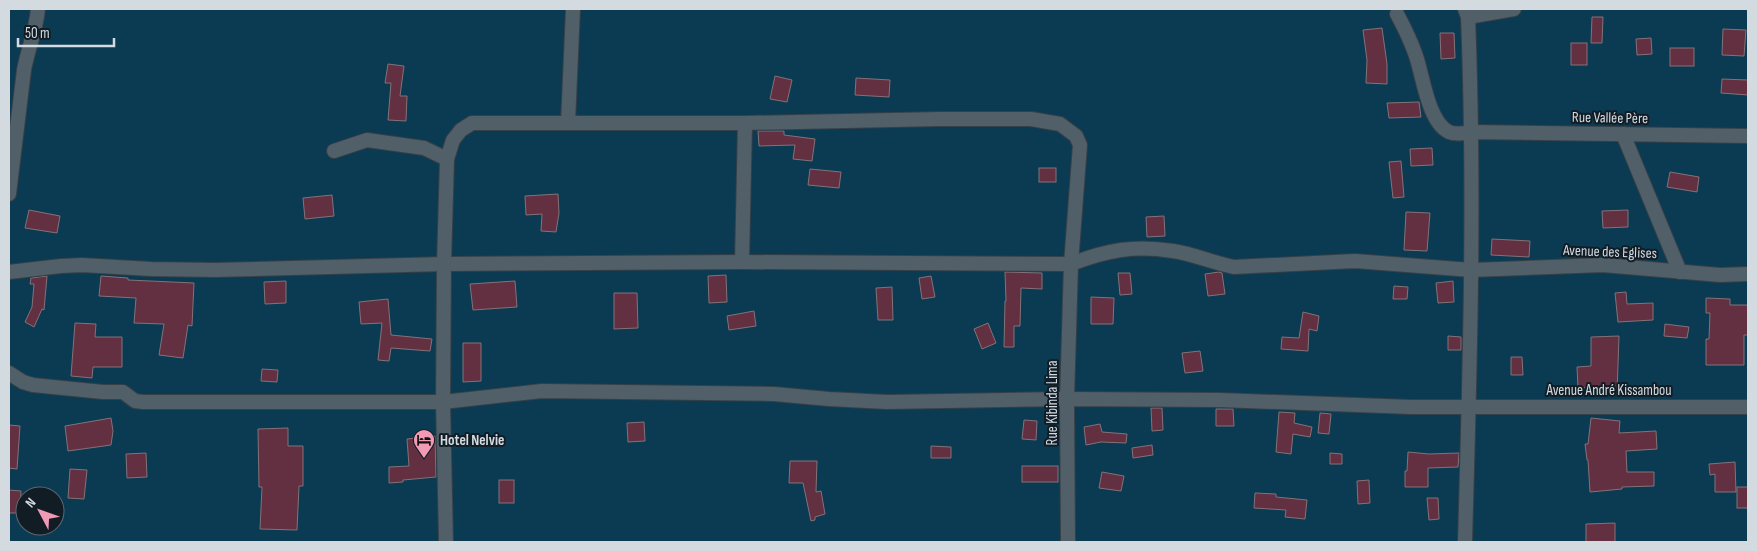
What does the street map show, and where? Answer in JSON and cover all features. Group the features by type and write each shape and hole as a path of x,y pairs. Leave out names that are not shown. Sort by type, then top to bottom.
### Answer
{"street":[{"path":"9,194 24,70 38,9"},
{"path":"568,123 573,9"},
{"path":"1465,542 1469,406 1472,132 1466,13 1514,9"},
{"name":"Rue Vallée Père","path":"1397,14 1416,54 1430,107 1441,125 1448,131 1457,134 1472,132 1748,136"},
{"name":"Rue Kibinda Lima","path":"447,158 453,140 461,130 472,123 745,123 1030,119 1060,124 1076,136 1080,145 1071,264 1067,399 1068,542"},
{"path":"742,262 745,123"},
{"path":"1623,134 1680,272"},
{"path":"334,151 367,140 424,148 447,158 443,402 446,542"},
{"name":"Avenue des Eglises","path":"1071,264 1097,254 1115,250 1141,249 1174,251 1216,264 1234,267 1355,261 1471,270 1604,265 1720,275 1748,274"},
{"path":"9,272 82,265 214,270 444,264 742,262 1071,264"},
{"name":"Avenue André Kissambou","path":"9,373 33,385 103,392 123,392 139,402 443,402 542,391 774,394 887,402 1067,399 1220,400 1410,407 1748,407"}],"shaded area":[{"path":"9,9 1748,9 1748,542 9,542"}],"building":[{"path":"1592,17 1603,17 1602,43 1591,43"},
{"path":"1382,28 1387,64 1387,84 1366,83 1367,60 1363,30"},
{"path":"1723,29 1746,30 1744,56 1722,55"},
{"path":"1440,33 1454,33 1455,58 1441,59"},
{"path":"1651,38 1652,54 1637,55 1636,39"},
{"path":"1571,43 1587,43 1587,65 1571,65"},
{"path":"1670,48 1694,48 1694,66 1670,66"},
{"path":"388,64 404,66 400,96 407,96 406,121 388,120 391,83 385,83"},
{"path":"775,76 792,80 787,102 770,99"},
{"path":"856,78 890,80 889,97 855,95"},
{"path":"1722,79 1748,80 1748,95 1721,93"},
{"path":"1419,102 1421,117 1389,118 1387,103"},
{"path":"758,131 784,131 784,135 815,139 812,161 793,159 795,145 759,146"},
{"path":"1432,148 1433,165 1411,166 1410,149"},
{"path":"1401,161 1404,197 1393,198 1389,162"},
{"path":"1039,168 1056,168 1056,182 1039,182"},
{"path":"810,169 841,172 839,188 808,185"},
{"path":"1670,172 1699,177 1697,192 1667,187"},
{"path":"558,194 559,213 556,232 541,231 542,214 526,215 525,196"},
{"path":"332,195 334,216 305,219 303,198"},
{"path":"29,210 60,216 57,233 25,228"},
{"path":"1628,210 1628,227 1603,228 1602,211"},
{"path":"1406,212 1430,213 1427,251 1404,250"},
{"path":"1164,216 1165,236 1147,237 1146,217"},
{"path":"1492,239 1530,241 1529,257 1491,255"},
{"path":"1005,272 1042,273 1042,289 1021,288 1020,326 1014,326 1014,347 1004,347"},
{"path":"1118,273 1130,273 1132,294 1120,295"},
{"path":"1222,273 1225,294 1208,296 1205,274"},
{"path":"726,275 727,302 709,303 708,276"},
{"path":"47,276 44,310 42,309 34,327 25,322 32,307 34,284 30,284 31,278"},
{"path":"101,276 128,278 128,280 194,283 192,326 188,325 183,358 159,355 164,324 134,323 136,298 99,296"},
{"path":"931,276 935,297 922,299 919,278"},
{"path":"286,281 286,303 265,304 264,282"},
{"path":"515,281 517,307 473,310 470,284"},
{"path":"1453,281 1454,302 1438,303 1436,283"},
{"path":"1394,286 1408,287 1407,299 1393,299"},
{"path":"892,287 893,320 878,320 876,288"},
{"path":"1626,292 1627,304 1653,303 1653,320 1618,322 1615,293"},
{"path":"614,293 637,293 638,328 614,329"},
{"path":"1091,297 1114,298 1113,324 1091,324"},
{"path":"1706,298 1730,299 1730,305 1748,305 1748,335 1744,335 1744,365 1706,365 1706,339 1709,339 1710,313 1706,313"},
{"path":"388,299 391,335 432,339 430,351 391,348 389,361 378,360 382,323 361,324 359,302"},
{"path":"754,311 756,326 729,330 727,316"},
{"path":"1303,312 1319,316 1317,331 1309,329 1308,351 1281,349 1282,337 1299,338"},
{"path":"75,323 96,324 95,337 122,337 122,367 93,367 92,378 71,376"},
{"path":"988,323 996,343 982,349 974,329"},
{"path":"1665,324 1689,327 1687,338 1664,336"},
{"path":"1448,336 1461,337 1461,350 1448,350"},
{"path":"1619,336 1617,394 1594,394 1594,387 1578,388 1577,367 1591,366 1591,337"},
{"path":"463,343 481,343 481,381 463,382"},
{"path":"1200,351 1203,371 1185,373 1182,353"},
{"path":"1511,357 1522,357 1523,375 1511,375"},
{"path":"262,369 278,370 277,382 261,381"},
{"path":"1151,408 1162,408 1163,430 1152,431"},
{"path":"1216,409 1233,409 1234,426 1216,426"},
{"path":"1279,412 1295,413 1294,423 1312,427 1310,437 1293,434 1291,454 1276,452"},
{"path":"1320,413 1331,414 1329,434 1318,433"},
{"path":"111,418 113,431 111,445 68,451 65,426"},
{"path":"1591,418 1620,421 1619,433 1656,431 1657,449 1626,451 1627,472 1654,472 1654,486 1622,487 1622,489 1590,492 1585,444 1588,444"},
{"path":"1024,420 1037,421 1036,440 1022,439"},
{"path":"644,422 645,441 628,442 627,423"},
{"path":"1100,424 1102,432 1127,434 1126,443 1101,442 1086,445 1084,427"},
{"path":"9,425 20,426 17,469 9,468"},
{"path":"288,428 288,446 303,446 303,486 299,486 297,530 260,529 262,487 259,487 258,429"},
{"path":"435,436 436,477 389,483 389,467 409,466 407,439"},
{"path":"1152,445 1153,455 1133,458 1132,448"},
{"path":"931,446 951,447 951,458 931,458"},
{"path":"1408,452 1429,454 1459,453 1458,467 1428,468 1428,487 1405,487"},
{"path":"146,453 147,477 127,478 126,454"},
{"path":"1330,453 1342,454 1342,464 1330,464"},
{"path":"790,461 817,461 816,492 821,491 825,514 815,517 815,520 811,521 803,483 789,483"},
{"path":"1735,462 1736,492 1715,492 1715,474 1710,475 1709,464"},
{"path":"1022,466 1058,466 1058,482 1022,482"},
{"path":"70,469 87,470 84,499 68,498"},
{"path":"1102,472 1124,476 1121,491 1099,488"},
{"path":"499,480 514,480 514,503 499,503"},
{"path":"1369,480 1370,503 1358,504 1357,481"},
{"path":"1737,487 1748,487 1748,508 1737,508"},
{"path":"9,490 15,490 15,513 9,513"},
{"path":"1255,493 1276,494 1276,497 1307,500 1305,519 1285,517 1286,510 1254,508"},
{"path":"1427,498 1438,498 1439,519 1429,520"},
{"path":"1615,523 1615,542 1586,542 1586,524"}],"place":[{"name":"Hotel Nelvie","path":"424,459"}]}
